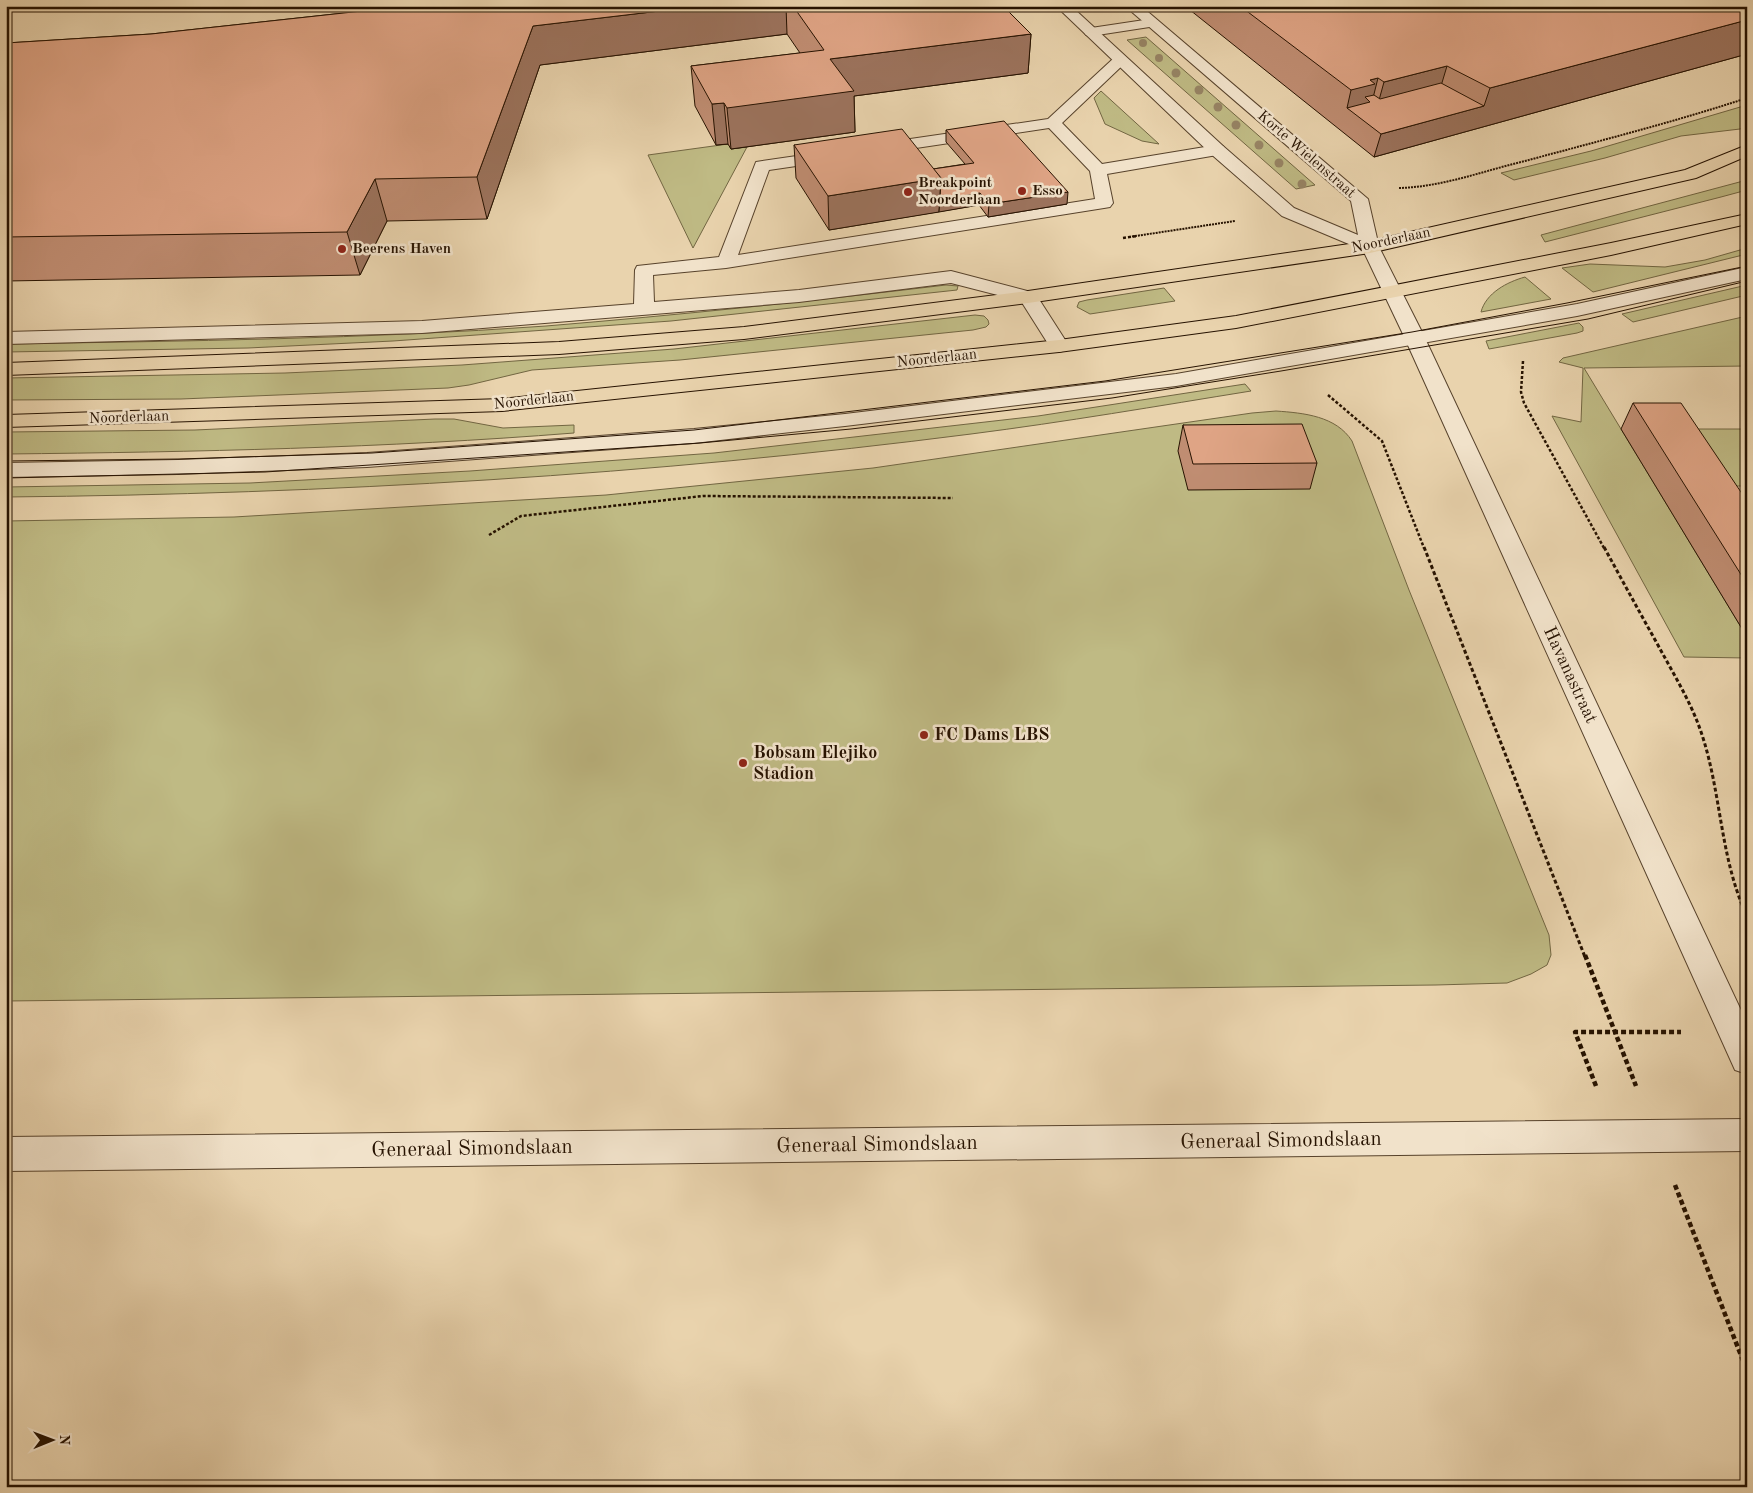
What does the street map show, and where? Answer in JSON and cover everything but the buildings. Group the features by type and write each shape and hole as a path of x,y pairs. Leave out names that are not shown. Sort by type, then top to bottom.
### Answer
{"main road":[{"name":"Noorderlaan","path":"6,369 559,348 744,333 1028,297 1370,247 1690,174 1747,150"},
{"name":"Noorderlaan","path":"6,421 502,405 1059,346 1236,322 1610,249 1747,219"}],"street":[{"path":"1063,6 1217,150 1288,212 1370,247"},
{"name":"Korte Wielenstraat","path":"1132,6 1359,199 1370,247 1392,291"},
{"path":"1091,32 1151,23"},
{"path":"726,262 762,166 1053,123 1120,60"},
{"path":"644,309 644,270 726,262 1104,203 1098,170 1053,123"},
{"path":"1098,170 1217,150"},
{"path":"6,470 188,467 367,460 694,436 874,417 1166,381 1577,310 1747,273"},
{"name":"Noorderlaan","path":"6,338 422,327 799,296 951,277 1028,297"},
{"name":"Havanastraat","path":"1392,291 1747,1059"},
{"path":"1028,297 1059,346"},
{"name":"Generaal Simondslaan","path":"6,1154 1747,1135"}],"path":[{"path":"1359,199 1386,194 1396,188 1418,187 1475,174 1671,123 1747,98"},
{"path":"1524,352 1521,392 1524,403 1676,676 1697,721 1718,797 1728,864 1737,895 1747,916"},
{"path":"1325,393 1382,441 1747,1371"},
{"path":"489,535 521,516 703,496 953,498"},
{"path":"1616,1137 1575,1032 1734,1031"}],"shaded area":[{"path":"1146,37 1315,185 1296,189 1127,40"},
{"path":"1101,91 1159,144 1142,141 1105,124 1094,98"},
{"path":"1747,105 1747,127 1740,129 1681,136 1605,158 1514,180 1501,173 1591,151"},
{"path":"728,144 731,149 747,147 693,248 648,155"},
{"path":"1747,180 1747,190 1721,197 1545,242 1541,235"},
{"path":"1747,248 1747,254 1593,292 1562,268 1590,264 1665,267 1705,260"},
{"path":"1525,277 1551,299 1481,312 1487,299 1498,289"},
{"path":"946,285 958,286 957,290 671,321 393,341 248,348 6,352 6,344 344,337 546,326 846,297"},
{"path":"1747,285 1747,295 1633,322 1622,314"},
{"path":"1164,288 1175,301 1090,314 1077,307 1079,302 1087,300"},
{"path":"975,315 984,316 989,324 986,327 973,330 680,360 532,370 448,388 181,399 6,400 6,378 285,373 462,365 674,349"},
{"path":"1747,316 1747,366 1584,368 1747,637 1747,658 1684,657 1552,416 1581,422 1583,368 1559,362 1563,358"},
{"path":"1579,323 1583,327 1583,331 1577,333 1489,349 1486,341"},
{"path":"1245,384 1251,391 1111,414 971,434 731,461 490,480 369,487 248,492 6,497 6,487 250,483 470,471 714,453 1038,416"},
{"name":"Bobsam Elejiko Stadion","path":"1276,411 1318,417 1337,426 1352,441 1409,590 1549,935 1551,955 1547,965 1531,974 1507,983 1436,985 6,1001 6,521 234,517 606,495 873,468"},
{"path":"454,419 503,428 574,425 574,433 290,448 6,454 6,432 195,430"},
{"path":"1668,429 1747,429 1747,486 1704,486"}],"tram line":[{"path":"6,461 179,459 372,453 694,430 1105,381 1412,332 1567,303 1747,266"},
{"path":"6,478 265,472 700,443 851,429 1112,398 1281,371 1588,319 1747,281"}],"place":[{"name":"Esso","path":"1022,191"},
{"name":"Breakpoint Noorderlaan","path":"908,192"},
{"name":"Beerens Haven","path":"342,249"},
{"name":"FC Dams LBS","path":"924,735"},
{"name":"Bobsam Elejiko Stadion","path":"743,763"}]}
